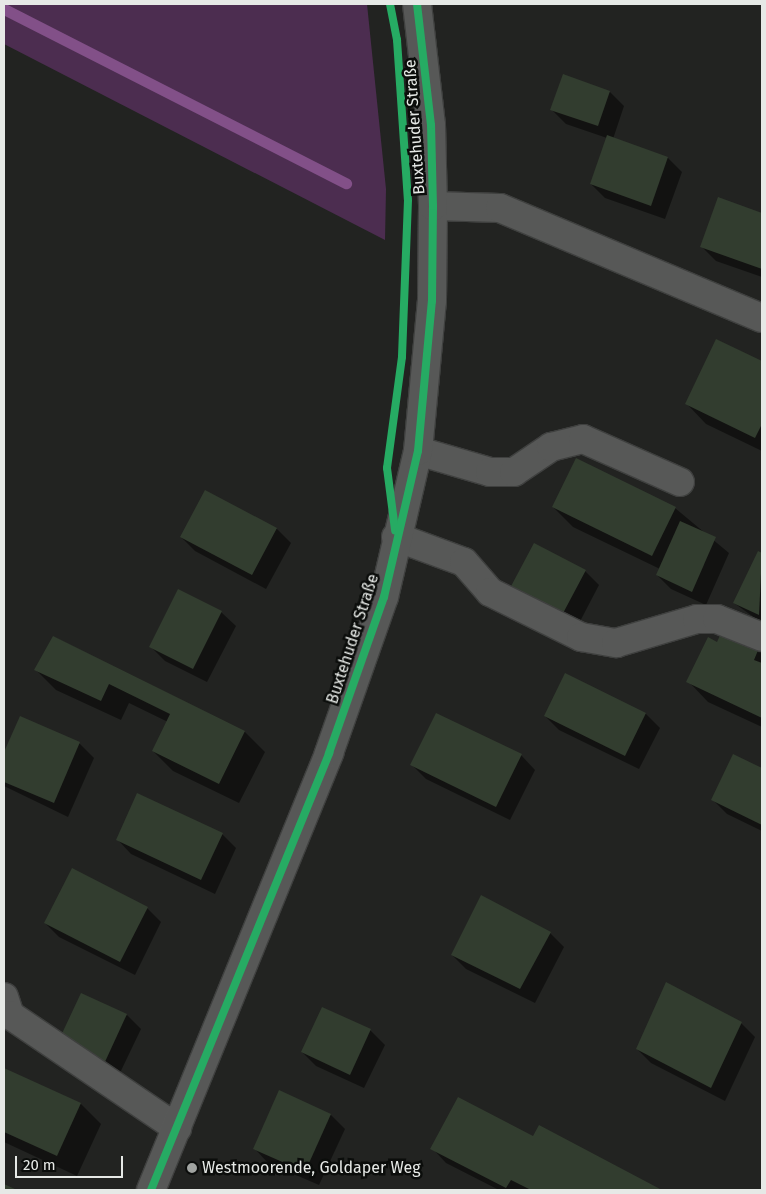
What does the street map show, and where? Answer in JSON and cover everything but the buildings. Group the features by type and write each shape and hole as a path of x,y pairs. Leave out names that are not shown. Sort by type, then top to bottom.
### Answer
{"street":[{"name":"Buxtehuder Straße","path":"151,1190 329,753 384,597 396,537 418,451 428,366 433,206 430,125 417,4"},
{"path":"433,206 500,208 762,318"},
{"path":"418,451 490,472 514,472 551,447 583,440 680,482"},
{"path":"396,537 464,562 490,592 581,637 616,644 697,619 717,619 762,637"},
{"path":"4,997 10,1015 177,1128"}],"shaded area":[{"path":"4,4 367,4 386,189 385,240 4,44"}],"waterway":[{"path":"4,9 346,183"}],"cycle path":[{"path":"390,4 397,40 408,200 402,357 387,468 395,530"},
{"path":"151,1190 329,753 384,597 418,451 432,301 433,206 431,125 417,4"}],"place":[{"name":"Westmoorende, Goldaper Weg","path":"192,1168"}]}
